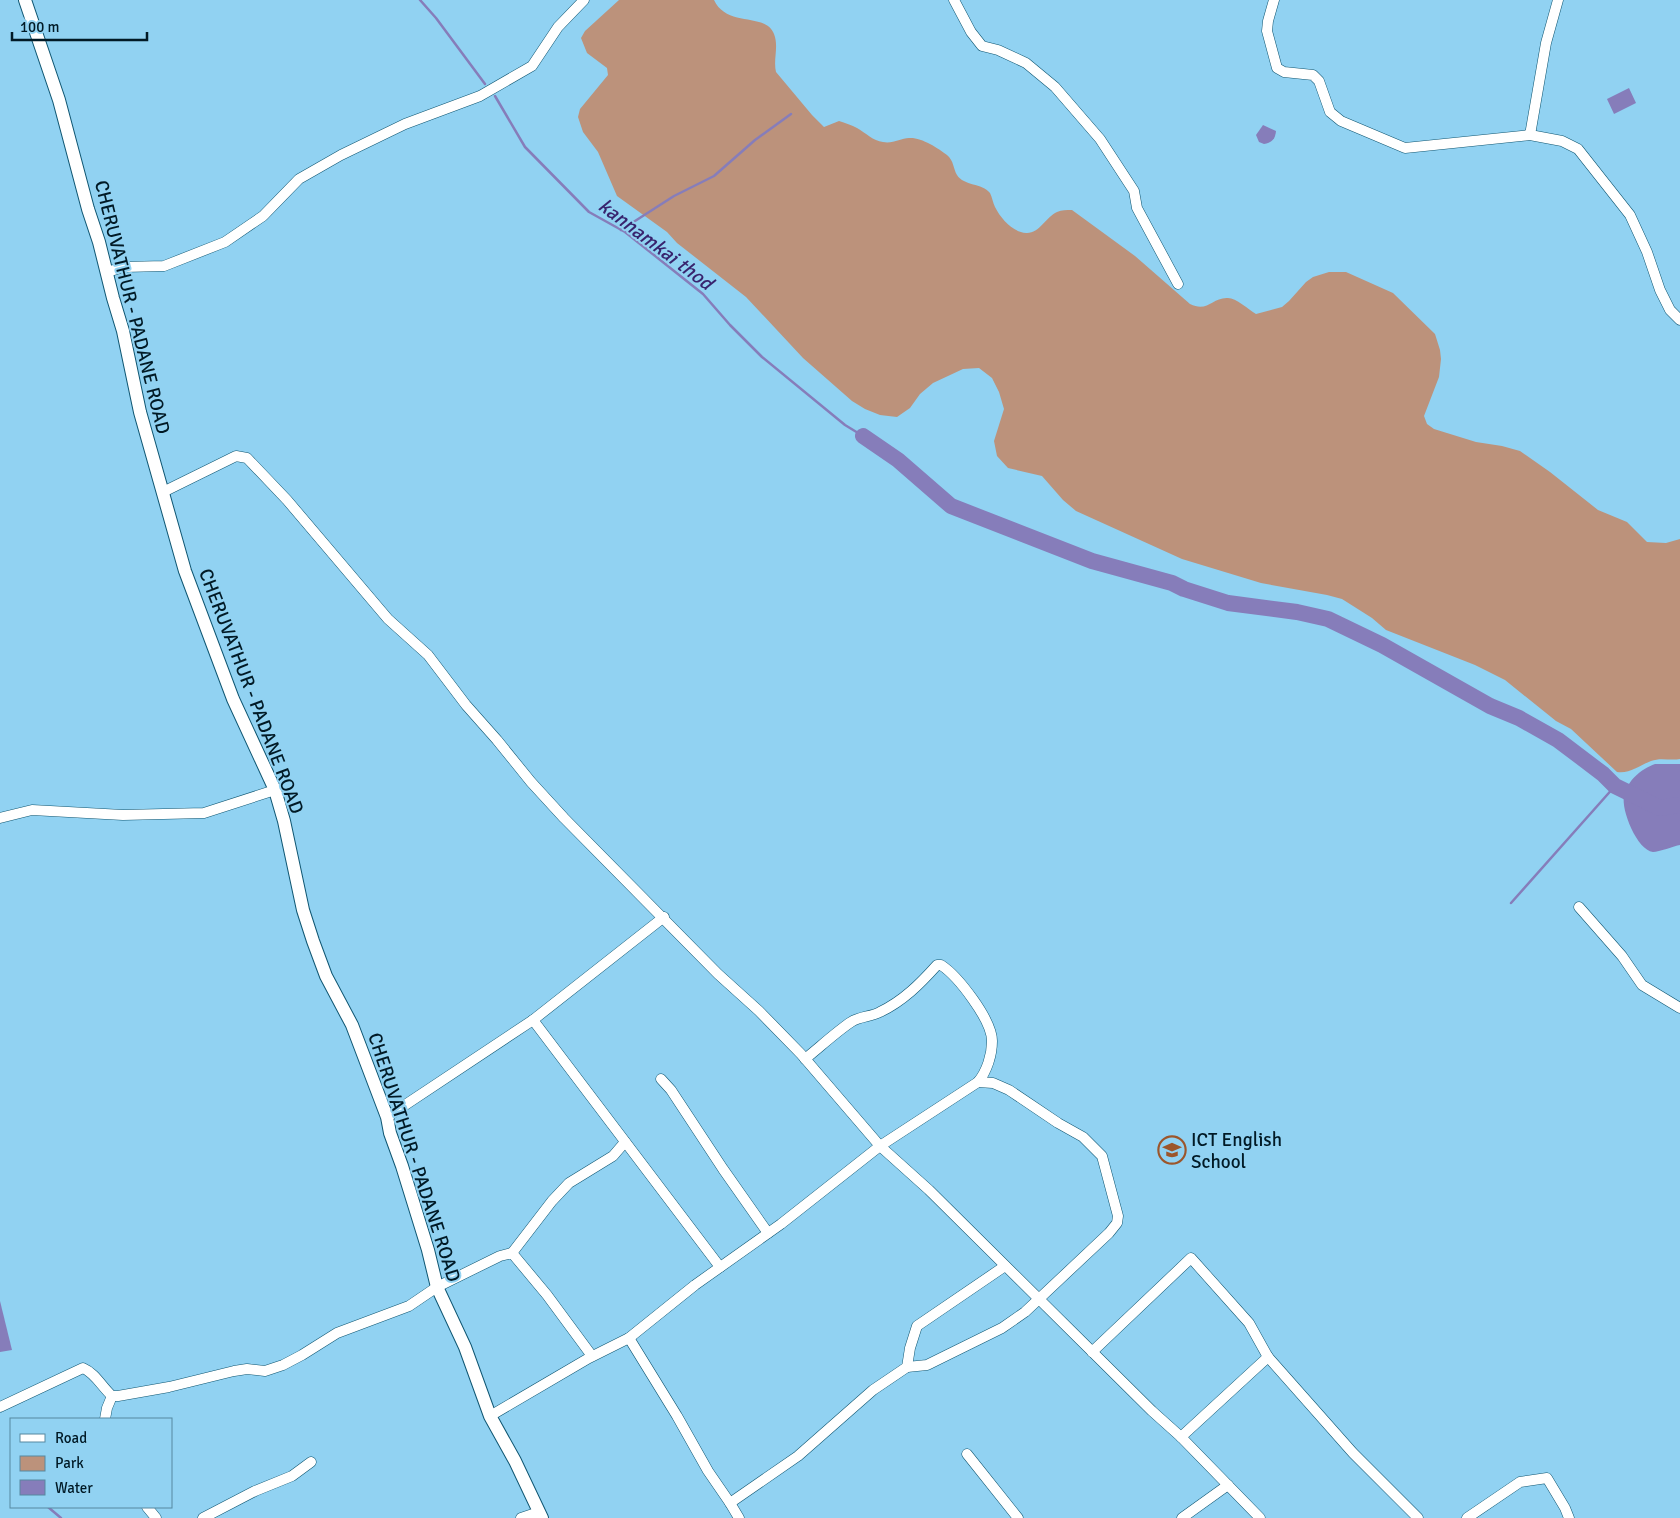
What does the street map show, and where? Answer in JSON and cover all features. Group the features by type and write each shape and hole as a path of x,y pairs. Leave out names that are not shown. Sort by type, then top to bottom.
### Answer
{"main road":[{"name":"CHERUVATHUR - PADANE ROAD","path":"25,0 59,100 123,331 140,412 185,571 233,699 275,790 284,821 303,910 313,941 326,976 352,1024 387,1117 390,1133 428,1250 437,1286 465,1347 490,1416 515,1461 540,1515"}],"street":[{"path":"107,272 124,267 164,266 225,242 262,216 298,179 341,155 405,124 480,96 532,66 558,26 584,0"},
{"path":"954,0 971,32 982,46 998,50 1026,64 1055,87 1100,139 1134,191 1137,208 1178,284"},
{"path":"1274,0 1267,31 1277,68 1284,72 1313,75 1320,81 1330,112 1341,121 1405,148 1530,135 1562,141 1578,149 1630,215 1647,252 1660,290 1670,310 1680,320"},
{"path":"1530,135 1546,43 1558,0"},
{"path":"162,492 236,456 247,458 287,500 388,619 428,655 466,704 537,789 564,818 718,974 759,1011 805,1059 880,1146 929,1190 1038,1300 1181,1437 1260,1518"},
{"path":"0,818 32,810 123,815 204,813 275,790"},
{"path":"1579,907 1622,956 1642,985 1680,1008"},
{"path":"387,1117 533,1020 664,918"},
{"path":"490,1416 592,1356 629,1338 695,1285 768,1233 880,1146 978,1082 986,1072 992,1041 989,1028 976,1003 950,971 941,965 937,965 898,1002 872,1016 862,1017 851,1022 805,1059"},
{"path":"533,1020 720,1267"},
{"path":"661,1079 671,1090 768,1233"},
{"path":"730,1503 798,1456 873,1390 907,1367 927,1365 1002,1328 1025,1312 1109,1234 1117,1223 1118,1216 1102,1156 1083,1137 1058,1123 1009,1090 993,1083 978,1082"},
{"path":"112,1396 170,1387 234,1371 247,1369 265,1370 283,1365 337,1333 409,1306 437,1286 500,1256 512,1253 569,1183 613,1156 625,1142"},
{"path":"512,1253 547,1295 592,1356"},
{"path":"1092,1352 1191,1258 1249,1323 1268,1357 1353,1453 1418,1518"},
{"path":"907,1367 910,1348 917,1326 1005,1266"},
{"path":"629,1338 708,1471 739,1518"},
{"path":"1181,1437 1268,1357"},
{"path":"0,1407 83,1368 90,1370 104,1389 112,1396"},
{"path":"105,1418 112,1396"},
{"path":"967,1454 1018,1518"},
{"path":"203,1518 255,1491 292,1476 311,1462"},
{"path":"1467,1518 1520,1482 1546,1478 1565,1508 1569,1518"},
{"path":"1182,1518 1228,1485"},
{"path":"148,1508 156,1518"},
{"path":"521,1518 540,1515"}],"green space":[{"path":"619,0 714,0 720,9 728,14 763,23 770,27 774,34 776,72 824,127 839,121 855,127 879,141 890,142 914,138 939,149 949,157 960,179 987,190 1001,216 1008,224 1021,232 1031,233 1053,214 1064,210 1072,210 1135,256 1190,304 1201,307 1223,298 1231,298 1256,314 1282,307 1306,282 1313,277 1329,272 1346,272 1393,293 1435,334 1440,350 1439,377 1424,416 1427,424 1434,429 1476,442 1520,451 1598,510 1627,522 1647,542 1666,543 1680,539 1680,759 1655,760 1631,770 1617,772 1571,729 1556,721 1505,680 1475,665 1386,630 1372,618 1342,599 1261,583 1182,559 1076,511 1063,500 1042,476 1008,468 997,456 994,441 1004,409 992,378 979,368 963,369 933,383 920,394 910,408 897,417 880,415 852,401 803,358 746,297 677,243 667,232 617,196 598,152 583,132 578,117 580,109 608,75 607,68 587,53 581,38 585,31"}],"water":[{"path":"1629,88 1636,103 1614,114 1607,99"},
{"path":"1263,125 1276,131 1273,140 1264,144 1259,142 1256,135"},
{"path":"1655,764 1680,764 1680,845 1653,852 1647,850 1641,844 1631,829 1625,810 1624,796 1631,781 1640,772"},
{"path":"0,1301 12,1350 0,1352"}],"waterway":[{"name":"kannamkai thod","path":"420,0 436,18 485,84"},
{"name":"kannamkai thod","path":"495,96 525,147 589,212 625,232 703,294 762,357 845,425 863,436"},
{"path":"621,230 674,196 714,176 755,140 791,114"},
{"path":"863,436 898,460 951,506 1092,561 1172,583 1184,589 1228,603 1297,612 1328,619 1382,645 1490,706 1519,718 1558,740 1603,774 1615,786 1660,808 1680,805"},
{"path":"1511,903 1615,786"},
{"path":"49,1508 61,1518"}],"place":[{"name":"ICT English School","path":"1172,1150"}]}
